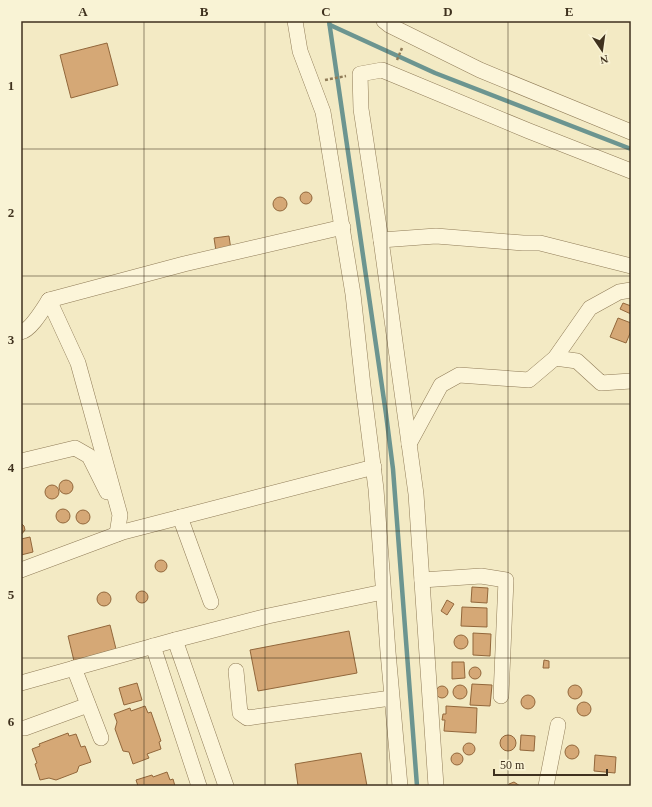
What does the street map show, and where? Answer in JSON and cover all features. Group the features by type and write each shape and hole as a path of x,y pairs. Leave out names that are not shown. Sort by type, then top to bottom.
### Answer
{"street":[{"path":"295,21 300,52 323,112 353,294 362,386 374,467 391,698 400,786"},
{"path":"384,21 388,25 480,70 631,132"},
{"path":"436,786 416,494 381,240 361,109 360,74 382,70 631,171"},
{"path":"21,332 25,331 36,319 49,300 184,264 343,228"},
{"path":"381,240 436,236 540,243 631,266"},
{"path":"409,444 440,385 459,374 529,380 555,358 590,308 619,292 631,290"},
{"path":"49,300 78,363 120,515 117,534"},
{"path":"555,358 576,361 601,383 631,381"},
{"path":"21,460 75,448 89,456 120,515"},
{"path":"21,570 117,534 374,467"},
{"path":"180,517 211,602"},
{"path":"422,580 481,576 506,580 501,696"},
{"path":"21,683 268,616 383,592"},
{"path":"175,640 226,786"},
{"path":"153,646 200,786"},
{"path":"74,668 101,738"},
{"path":"236,672 240,713 247,718 391,698"},
{"path":"21,728 25,728 88,705"},
{"path":"546,786 558,725"}],"path":[{"path":"394,64 405,44"},
{"path":"318,80 352,76"}],"building":[{"path":"107,43 118,85 71,98 60,55"},
{"path":"304,192 308,192 312,198 308,204 304,204 300,200 300,196"},
{"path":"280,197 285,199 287,204 285,209 280,211 275,209 273,204 275,199"},
{"path":"229,236 231,250 216,251 214,238"},
{"path":"623,303 631,306 631,314 620,309"},
{"path":"618,318 631,323 631,331 626,343 610,337"},
{"path":"66,480 71,482 73,487 71,492 66,494 61,492 59,487 61,482"},
{"path":"52,485 57,487 59,492 57,497 52,499 47,497 45,492 47,487"},
{"path":"63,509 68,511 70,516 68,521 63,523 58,521 56,516 58,511"},
{"path":"83,510 88,512 90,517 88,522 83,524 78,522 76,517 78,512"},
{"path":"21,523 25,530 21,535"},
{"path":"30,537 33,552 21,555 21,539"},
{"path":"163,560 166,561 166,571 159,572 156,571 155,564 156,561"},
{"path":"472,587 488,588 487,603 471,602"},
{"path":"142,591 146,593 148,597 146,601 142,603 138,601 136,597 138,593"},
{"path":"104,592 109,594 111,599 109,604 104,606 99,604 97,599 99,594"},
{"path":"447,600 454,604 447,615 441,611"},
{"path":"462,607 487,608 487,627 461,626"},
{"path":"110,625 116,649 74,661 68,636"},
{"path":"349,631 357,673 258,691 250,650"},
{"path":"473,633 491,634 490,656 473,655"},
{"path":"458,635 464,635 468,639 468,645 464,649 458,649 454,645 454,639"},
{"path":"544,660 549,661 549,668 543,668"},
{"path":"452,662 464,662 465,678 452,679"},
{"path":"473,667 477,667 481,673 477,679 473,679 469,675 469,671"},
{"path":"137,683 142,700 124,705 119,688"},
{"path":"472,684 492,685 490,706 470,705"},
{"path":"460,685 465,687 467,692 465,697 460,699 455,697 453,692 455,687"},
{"path":"575,685 580,687 582,692 580,697 575,699 570,697 568,692 570,687"},
{"path":"444,686 447,687 447,697 440,698 437,697 436,690 437,687"},
{"path":"528,695 533,697 535,702 533,707 528,709 523,707 521,702 523,697"},
{"path":"584,702 589,704 591,709 589,714 584,716 579,714 577,709 579,704"},
{"path":"145,706 148,713 151,712 161,741 159,742 161,749 147,754 149,758 133,764 129,752 123,751 115,729 117,722 114,714 130,708 131,711"},
{"path":"446,706 477,708 476,733 444,731 445,720 442,720 443,714 446,714"},
{"path":"68,733 69,736 76,734 81,747 85,746 91,762 79,766 77,772 56,780 49,778 40,780 35,764 37,763 32,749 40,746 39,744"},
{"path":"508,735 514,737 516,743 514,749 508,751 502,749 500,743 502,737"},
{"path":"521,735 535,736 534,751 520,750"},
{"path":"467,743 471,743 475,749 471,755 467,755 463,751 463,747"},
{"path":"572,745 577,747 579,752 577,757 572,759 567,757 565,752 567,747"},
{"path":"361,753 367,786 298,786 295,764"},
{"path":"457,753 461,755 463,759 461,763 457,765 453,763 451,759 453,755"},
{"path":"595,755 616,757 615,773 594,771"},
{"path":"167,772 170,780 173,779 175,786 138,786 136,780 152,775 153,777"},
{"path":"514,782 520,786 508,786 509,784"}],"waterway":[{"path":"329,21 393,469 417,786"},
{"path":"330,25 435,73 631,149"}]}
